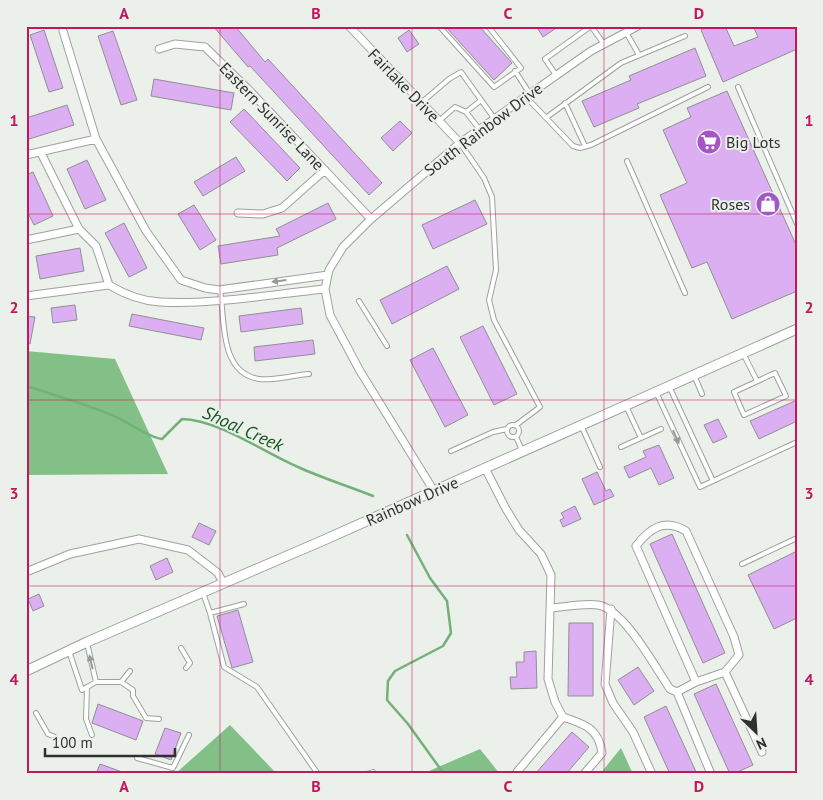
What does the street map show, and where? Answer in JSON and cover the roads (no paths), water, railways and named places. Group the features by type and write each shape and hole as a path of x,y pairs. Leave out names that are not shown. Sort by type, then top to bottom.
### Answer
{"street":[{"name":"Fairlake Drive","path":"348,26 460,143"},
{"name":"South Rainbow Drive","path":"434,491 360,370 330,314 325,288 328,275 343,247 371,219 460,143 604,44 638,26"},
{"path":"63,31 96,139 146,231 180,280 205,288 220,290 328,275"},
{"name":"Eastern Sunrise Lane","path":"159,49 175,44 205,47 371,219"},
{"path":"26,155 96,139"},
{"path":"40,153 79,229 96,246 110,285"},
{"path":"238,213 263,214 282,208 325,170"},
{"path":"26,240 79,229"},
{"path":"26,296 110,285 125,294 159,302 222,299 325,288"},
{"name":"Rainbow Drive","path":"26,672 87,642 203,593 797,329"},
{"path":"485,468 519,530 541,554 551,574 548,679 555,702 563,717 585,724 600,740 602,753 584,774"},
{"path":"677,692 696,682 726,672 739,655 734,637 686,530 676,524 661,525 646,534 636,546 696,682"},
{"path":"26,572 70,554 139,539 188,550 212,568 223,584"},
{"path":"551,608 597,605 611,608 632,633 670,689 677,692 711,774"},
{"path":"611,608 605,684 612,703 633,732 652,774"},
{"path":"726,672 762,752"},
{"path":"518,772 563,717"}],"lane":[{"path":"439,26 494,87 521,68 488,26"},
{"path":"557,75 545,59 591,26 604,44"},
{"path":"626,32 639,55"},
{"path":"547,117 621,63 685,36"},
{"path":"515,71 528,95 574,146 585,146 708,87"},
{"path":"421,103 448,79 461,72 494,119"},
{"path":"738,87 797,224"},
{"path":"466,112 480,101"},
{"path":"564,103 585,146"},
{"path":"439,121 455,107 466,112 480,130"},
{"path":"451,451 493,432 507,429 510,425 516,425 540,407 494,320 489,300 496,270 492,197 484,178 460,143"},
{"path":"627,161 685,293"},
{"path":"220,290 228,352 235,365 247,375 260,379 309,374"},
{"path":"359,301 387,346"},
{"path":"744,353 757,381"},
{"path":"775,373 786,396 744,415 734,392 757,381 775,373"},
{"path":"694,375 702,394"},
{"path":"669,386 713,481"},
{"path":"656,392 700,487 797,442"},
{"path":"626,406 641,438"},
{"path":"516,425 519,432 516,436"},
{"path":"581,425 600,467"},
{"path":"507,429 508,435 516,436"},
{"path":"621,447 661,429"},
{"path":"516,436 523,451"},
{"path":"742,564 797,538"},
{"path":"203,593 224,667 257,687 318,774"},
{"path":"210,613 244,604"},
{"path":"87,642 96,682"},
{"path":"182,648 190,663 186,668"},
{"path":"69,651 82,690 96,682 121,682 133,690 133,696 146,718 158,719"},
{"path":"121,682 130,671"},
{"path":"87,687 86,718 92,735"},
{"path":"36,713 48,734 55,737"},
{"path":"137,758 173,768 190,735"},
{"path":"367,774 372,772"}],"waterway":[{"name":"Shoal Creek","path":"26,387 104,412 157,438 162,439 182,419 211,425 241,438 284,461 373,496"},
{"name":"Shoal Creek","path":"407,535 430,578 447,601 451,633 443,646 395,671 388,681 387,700 408,724 444,774"}],"place":[{"name":"Big Lots","path":"709,142"},
{"name":"Roses","path":"768,204"}]}
